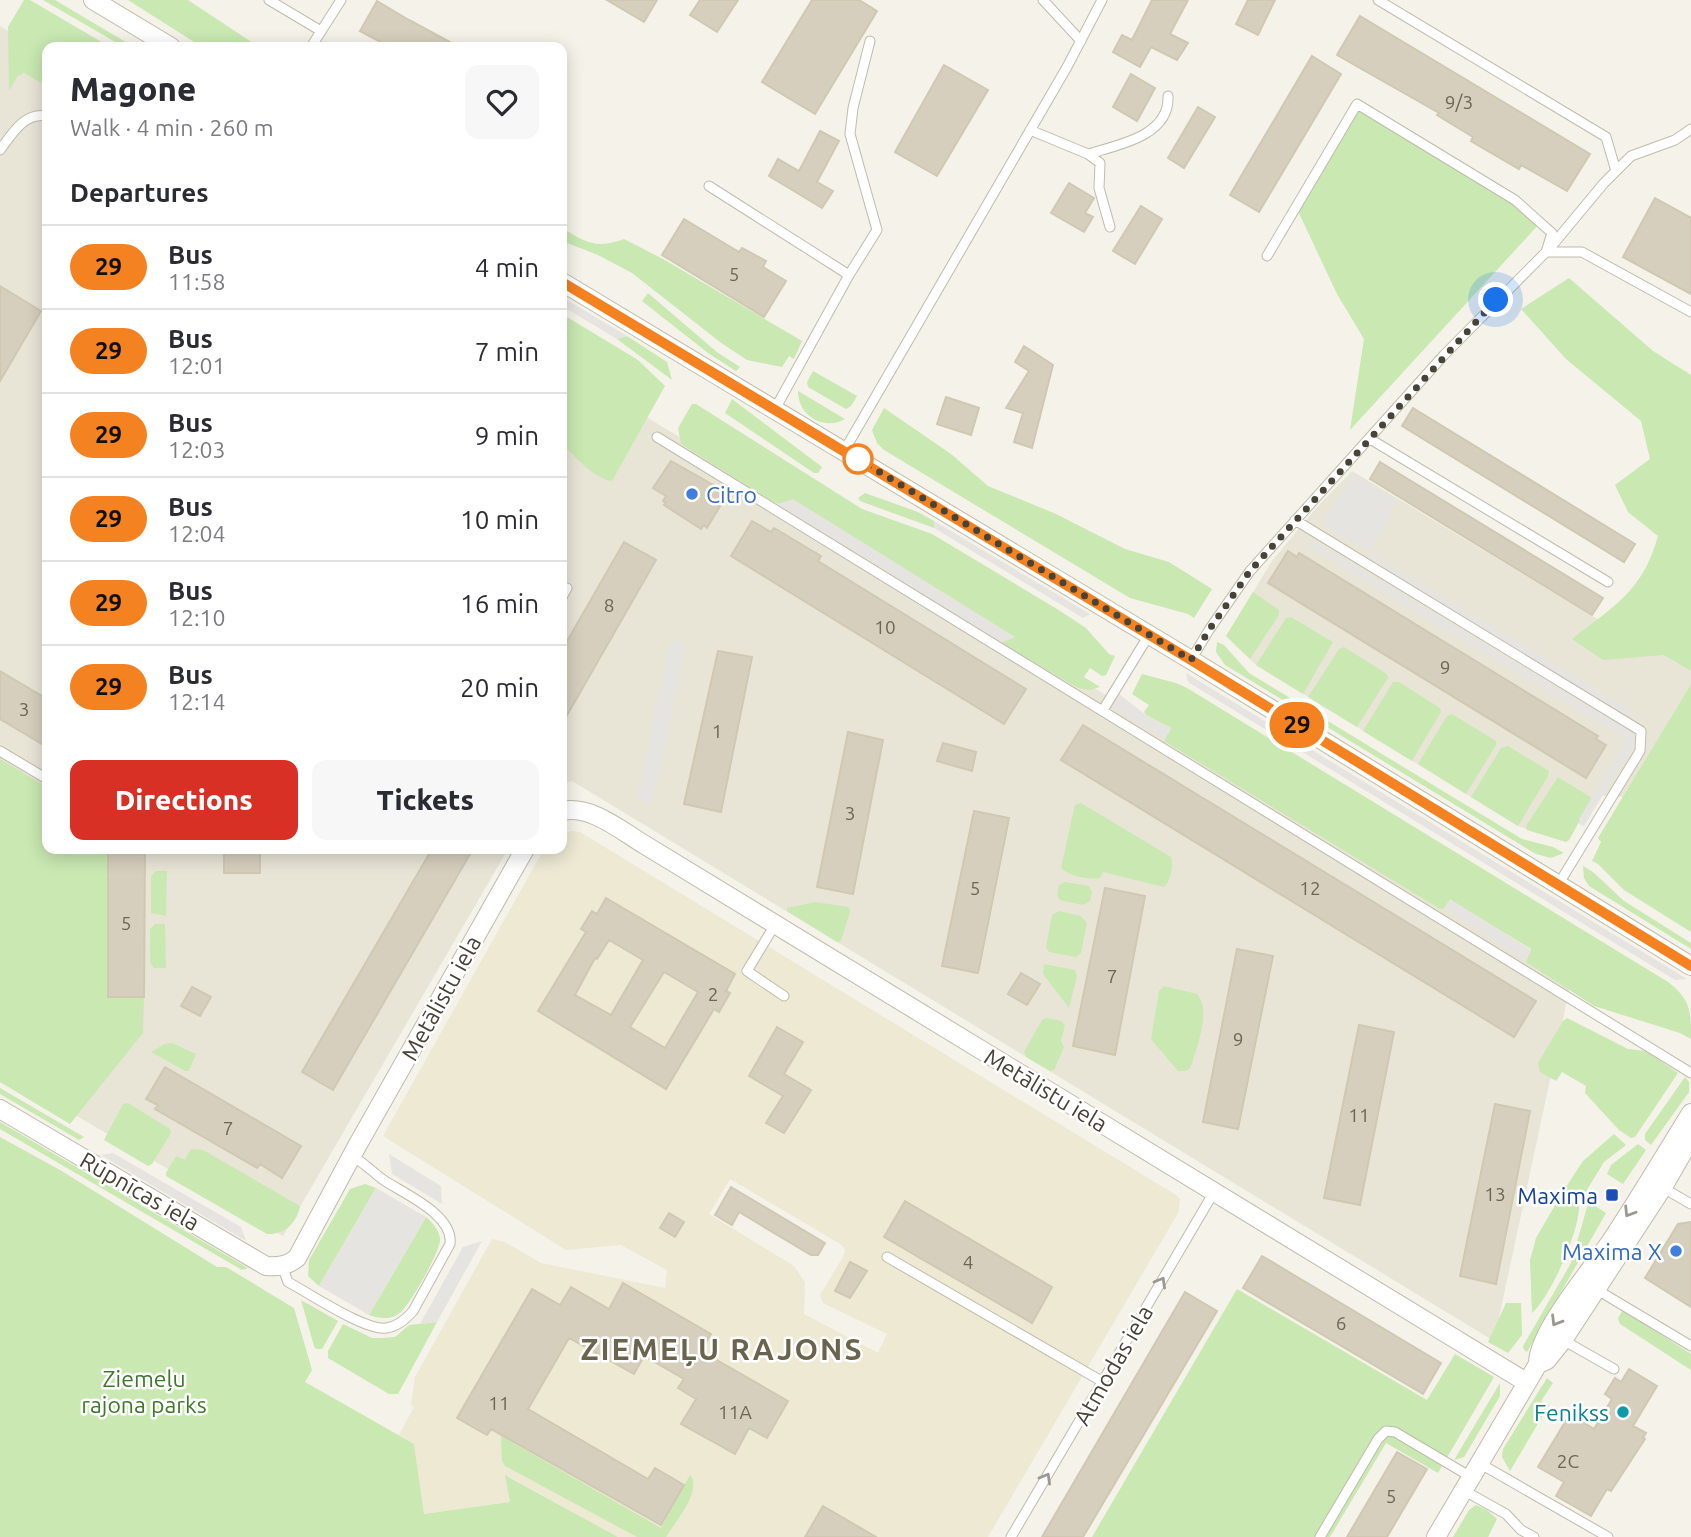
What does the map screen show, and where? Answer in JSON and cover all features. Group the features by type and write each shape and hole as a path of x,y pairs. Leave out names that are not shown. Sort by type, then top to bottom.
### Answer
{"street":[{"path":"93,0 163,42"},
{"path":"567,285 1191,660 1691,966"},
{"name":"Metālistu iela","path":"567,811 581,810 599,818 776,923 1526,1382"},
{"name":"Metālistu iela","path":"282,1266 297,1258 354,1151 522,854"},
{"name":"Rūpnīcas iela","path":"0,1109 266,1265 282,1266"},
{"path":"1436,1537 1526,1382 1538,1364 1547,1360 1563,1340 1597,1290 1656,1184 1691,1113"},
{"path":"1538,1364 1538,1356 1549,1332 1581,1280 1691,1138"}],"lane":[{"path":"269,0 321,31"},
{"path":"314,42 341,0"},
{"path":"1043,0 1081,41"},
{"path":"845,451 1102,0"},
{"path":"1378,0 1606,137 1616,171"},
{"path":"775,409 877,230 850,134 853,107 870,41"},
{"path":"1088,154 1133,141 1153,129 1169,106 1168,96"},
{"path":"1267,256 1357,104 1515,200 1552,233 1546,252"},
{"path":"0,150 20,124 29,117 42,116"},
{"path":"1191,660 1250,571 1444,355 1546,252 1616,171 1631,156 1675,140 1691,129"},
{"path":"1030,130 1088,154 1100,163 1099,188 1110,227"},
{"path":"709,186 849,275"},
{"path":"1546,252 1582,251 1691,312"},
{"path":"657,437 1691,1073"},
{"path":"1370,439 1608,582"},
{"path":"1295,520 1641,731 1640,751 1558,885"},
{"path":"1103,710 1149,635"},
{"path":"0,751 42,776"},
{"path":"776,923 747,971 784,996"},
{"path":"282,1266 288,1282 368,1326 388,1328 413,1311 450,1244 451,1237 436,1212 383,1180 354,1151"},
{"path":"1656,1184 1691,1204"},
{"name":"Atmodas iela","path":"1011,1537 1214,1192"},
{"path":"887,1257 1103,1382"},
{"path":"1581,1280 1691,1346"},
{"path":"1563,1340 1614,1369"},
{"path":"1320,1537 1378,1439 1386,1432 1395,1432 1471,1477 1608,1537"},
{"path":"1471,1477 1521,1530 1534,1537"}],"shaded area":[{"path":"0,26 42,52 42,785 0,760"},
{"path":"567,300 627,336 617,339 567,309"},
{"path":"567,369 1572,977 1494,1341 572,781 567,782"},
{"path":"1352,471 1594,617 1691,671 1691,684 1623,797 1594,795 1566,842 1518,826 1256,665 1226,636 1272,561 1318,506"},
{"path":"1352,474 1398,501 1369,551 1323,525"},
{"path":"793,499 1015,637 1001,643 778,504"},
{"path":"934,521 1090,614 1083,618 934,528"},
{"path":"1312,540 1634,734 1634,744 1584,826 1579,824 1579,819 1625,743 1625,738 1313,549 1310,545"},
{"path":"1371,553 1634,712 1630,718 1367,559"},
{"path":"675,641 685,644 652,804 639,799 638,795 670,643"},
{"path":"1186,673 1687,979 1675,980 1188,682"},
{"path":"1119,694 1146,715 1171,728 1164,739 1112,707"},
{"path":"571,831 580,832 1180,1199 1178,1213 988,1537 618,1537 506,1475 510,1502 424,1514 414,1444 399,1435 414,1407 411,1405 415,1377 492,1239 505,1242 541,1263 665,1288 667,1270 621,1245 566,1250 383,1136 541,854 567,854 567,833","holes":["730,1179 842,1245 845,1250 820,1295 823,1303 887,1334 878,1353 804,1314 805,1282 794,1266 709,1214"]},
{"path":"75,854 505,854 283,1236 75,1115"},
{"path":"1450,899 1531,950 1526,962 1445,908 1443,910"},
{"path":"113,1153 241,1227 246,1241 101,1155"},
{"path":"389,1154 441,1186 442,1204 392,1174"},
{"path":"376,1188 426,1217 369,1315 319,1286"},
{"path":"482,1241 437,1322 420,1324 463,1247"}],"green space":[{"path":"24,0 30,0 101,42 42,42 42,83 24,73 17,77 9,91 8,27"},
{"path":"43,0 55,0 126,42 115,42"},
{"path":"128,0 188,0 251,42 194,42"},
{"path":"1357,104 1515,200 1540,223 1350,430 1364,339 1337,294 1297,209"},
{"path":"567,231 592,243 606,244 624,239 663,259 802,341 794,359 789,356 782,367 747,360 632,273 567,243"},
{"path":"1569,278 1653,351 1691,375 1691,671 1663,655 1603,660 1572,639 1625,596 1644,571 1658,536 1628,512 1615,485 1650,459 1641,421 1566,359 1521,309"},
{"path":"648,293 718,353 740,367 736,371 708,353 642,301"},
{"path":"567,317 638,360 665,386 612,481 598,476 567,449"},
{"path":"627,336 667,362 672,380 617,339"},
{"path":"813,371 857,396 851,406 846,409 808,387 807,382"},
{"path":"798,391 845,419 829,423 814,419 802,408"},
{"path":"732,399 822,467 818,473 814,473 725,413"},
{"path":"692,404 696,404 862,509 932,534 1086,628 1109,654 1115,656 1106,675 1102,676 1090,668 1084,677 1100,687 1090,690 1078,688 1001,643 1014,637 781,504 773,502 681,444 678,428"},
{"path":"884,408 951,454 988,486 1056,514 1125,549 1169,562 1212,589 1194,618 1130,598 884,450 877,443 872,430"},
{"path":"865,493 918,512 934,521 934,528 860,501 858,498"},
{"path":"1253,592 1279,610 1279,615 1250,659 1226,636"},
{"path":"1291,617 1333,642 1303,694 1256,665 1286,618"},
{"path":"1217,642 1224,645 1249,673 1405,768 1522,839 1553,847 1564,853 1551,858 1536,854 1225,665 1216,652"},
{"path":"1344,647 1387,674 1388,678 1357,727 1308,697 1339,649"},
{"path":"1142,674 1187,688 1668,982 1688,1007 1691,1039 1680,1033 1594,1006 1526,962 1531,949 1450,900 1445,908 1440,909 1164,741 1171,728 1146,715 1144,712 1149,705 1132,694"},
{"path":"1393,682 1399,682 1440,708 1441,712 1412,761 1363,731"},
{"path":"1691,684 1691,932 1624,890 1592,861 1601,842 1598,838"},
{"path":"1452,714 1496,741 1466,794 1418,764 1447,716"},
{"path":"1508,746 1549,771 1518,826 1471,797 1501,748"},
{"path":"0,759 42,784 42,854 109,854 108,997 144,997 143,1033 70,1124 0,1082"},
{"path":"1558,777 1592,798 1566,842 1527,830 1526,826"},
{"path":"1081,803 1171,857 1171,873 1164,887 1103,872 1100,878 1085,878 1061,868 1075,805"},
{"path":"1583,866 1624,901 1691,943 1691,949 1589,886 1584,878"},
{"path":"156,871 167,871 166,916 151,913 151,876"},
{"path":"1065,882 1089,886 1092,892 1090,901 1083,905 1060,900 1057,895 1059,885"},
{"path":"815,902 849,907 850,912 841,941 837,942 787,911 787,908"},
{"path":"1059,911 1081,916 1087,923 1081,953 1076,957 1049,952 1046,947 1052,915"},
{"path":"155,924 165,924 166,968 154,968 150,963 150,929"},
{"path":"1044,964 1075,970 1077,976 1069,1008 1043,974"},
{"path":"1164,986 1197,994 1201,1001 1202,1030 1191,1067 1186,1071 1178,1071 1151,1039 1159,991"},
{"path":"1046,1018 1061,1021 1065,1025 1061,1041 1064,1047 1054,1070 1050,1071 1026,1057 1024,1052 1042,1020"},
{"path":"1567,1018 1628,1049 1646,1051 1678,1073 1635,1137 1631,1138 1619,1130 1585,1093 1586,1086 1562,1072 1556,1081 1540,1072 1538,1063"},
{"path":"172,1043 196,1054 189,1071 151,1052"},
{"path":"1685,1077 1689,1082 1689,1092 1651,1145 1645,1140 1645,1134"},
{"path":"0,1088 84,1137 79,1140 0,1094"},
{"path":"128,1103 170,1129 171,1133 152,1164 148,1166 104,1140 123,1104"},
{"path":"0,1122 248,1268 242,1270 0,1129"},
{"path":"1614,1134 1626,1145 1604,1162 1582,1198 1564,1190 1583,1161"},
{"name":"Ziemeļu rajona parks","path":"0,1137 60,1170 217,1267 226,1267 294,1308 312,1370 305,1382 414,1444 424,1514 510,1502 505,1475 618,1537 0,1537"},
{"path":"1638,1144 1646,1150 1623,1184 1607,1174 1611,1165"},
{"path":"191,1149 203,1150 300,1206 293,1223 284,1230 267,1234 166,1176 176,1156 185,1160"},
{"path":"365,1184 376,1188 319,1286 308,1276 309,1260 350,1189"},
{"path":"1561,1195 1579,1205 1575,1230 1548,1292 1532,1313 1530,1260 1536,1238"},
{"path":"1591,1203 1606,1213 1527,1352 1523,1346 1571,1263 1588,1204"},
{"path":"426,1217 435,1227 440,1239 436,1254 418,1289 397,1315 386,1318 369,1315"},
{"path":"1237,1289 1427,1400 1455,1354 1494,1377 1438,1473 1386,1443 1330,1537 1092,1537"},
{"path":"301,1300 338,1321 322,1349 316,1349 314,1346"},
{"path":"1506,1303 1521,1303 1522,1335 1508,1353 1488,1342"},
{"path":"1623,1310 1691,1354 1691,1370 1620,1324 1618,1318"},
{"path":"437,1322 398,1394 389,1394 328,1358 328,1351 343,1324 372,1338 382,1338 395,1337 409,1325"},
{"path":"1547,1378 1553,1383 1541,1401 1549,1405 1510,1471 1502,1457 1503,1449"},
{"path":"1500,1383 1500,1396 1464,1457 1454,1460"},
{"path":"501,1436 661,1528 690,1475 693,1489 686,1506 666,1537 637,1537 505,1466 502,1461"},
{"path":"1476,1505 1497,1519 1488,1537 1453,1537 1469,1510"}],"building":[{"path":"607,0 657,0 644,22"},
{"path":"700,0 738,0 717,32 690,15"},
{"path":"812,0 859,0 877,11 815,114 762,82"},
{"path":"1152,0 1188,0 1170,34 1188,43 1177,60 1151,47 1140,67 1113,52 1122,35 1132,40"},
{"path":"1248,0 1275,0 1258,35 1236,24"},
{"path":"377,1 450,42 381,42 360,31"},
{"path":"1360,16 1590,154 1567,191 1521,165 1519,169 1471,141 1473,137 1437,115 1439,113 1337,55"},
{"path":"1312,56 1341,74 1259,212 1230,195"},
{"path":"944,65 988,90 937,176 895,152"},
{"path":"1131,74 1155,88 1137,121 1113,107"},
{"path":"1198,107 1215,117 1184,168 1168,158"},
{"path":"820,131 839,141 817,182 833,191 822,208 769,176 778,159 799,171"},
{"path":"1069,183 1094,198 1085,213 1093,217 1084,232 1051,213"},
{"path":"1655,198 1691,218 1691,294 1623,257"},
{"path":"1141,206 1162,219 1135,264 1113,251"},
{"path":"684,219 739,252 742,248 766,261 763,267 786,281 764,317 662,255"},
{"path":"0,286 41,311 0,381"},
{"path":"1024,346 1053,365 1032,448 1014,442 1023,413 1006,408 1029,371 1015,362"},
{"path":"946,397 979,408 971,435 937,424"},
{"path":"1413,408 1635,544 1624,562 1402,426"},
{"name":"Citro","path":"671,461 724,491 718,500 722,503 707,528 704,525 701,529 664,505 666,496 653,488"},
{"path":"1380,462 1603,598 1592,615 1370,479"},
{"path":"752,521 771,532 774,528 821,556 818,561 1026,689 1004,724 731,556"},
{"path":"624,542 656,560 567,715 567,641"},
{"path":"1288,551 1297,557 1299,553 1598,736 1596,739 1606,745 1586,778 1268,583"},
{"path":"718,651 752,657 721,812 684,804"},
{"path":"0,671 42,696 42,744 0,719"},
{"path":"1083,725 1536,1001 1514,1037 1061,760"},
{"path":"848,732 883,740 853,894 817,887"},
{"path":"943,743 976,752 972,771 937,761"},
{"path":"974,811 1009,818 978,973 942,966"},
{"path":"108,854 145,854 144,997 108,997"},
{"path":"224,854 260,854 260,873 224,873"},
{"path":"429,854 470,854 333,1090 302,1072"},
{"path":"1105,888 1145,896 1115,1055 1073,1046"},
{"path":"606,898 735,974 726,991 730,993 719,1012 714,1009 666,1089 538,1011 586,932 581,929 592,911 597,914","holes":["609,940 643,960 611,1015 575,995 595,958 597,959","664,972 698,992 665,1048 630,1027"]},
{"path":"1237,949 1273,956 1238,1129 1203,1122"},
{"path":"1021,973 1040,984 1027,1005 1008,994"},
{"path":"192,987 211,997 200,1016 181,1006"},
{"path":"1359,1025 1394,1032 1360,1205 1324,1198"},
{"path":"777,1027 803,1042 784,1074 811,1090 784,1133 766,1123 783,1096 749,1076"},
{"path":"165,1067 301,1146 282,1178 260,1164 257,1168 155,1109 158,1105 146,1099"},
{"path":"1495,1104 1530,1111 1496,1284 1460,1276"},
{"path":"731,1187 825,1243 818,1255 811,1255 739,1212 732,1225 715,1215"},
{"path":"905,1201 1052,1287 1032,1323 884,1237"},
{"path":"669,1213 684,1222 675,1237 660,1228"},
{"name":"Maxima X","path":"1691,1222 1691,1307 1645,1278 1678,1224"},
{"path":"1262,1256 1441,1363 1423,1394 1243,1288"},
{"path":"850,1262 867,1271 850,1298 835,1291"},
{"path":"623,1283 711,1334 701,1351 788,1401 767,1438 749,1428 735,1454 681,1424 696,1399 678,1388 684,1379 644,1356 634,1374 569,1338 528,1409 648,1479 655,1468 684,1485 661,1525 491,1429 487,1435 457,1418 532,1289 560,1305 571,1287 609,1309"},
{"path":"1185,1292 1217,1311 1083,1537 1042,1537"},
{"path":"1629,1369 1657,1386 1633,1426 1646,1433 1643,1438 1645,1439 1611,1491 1607,1489 1591,1516 1556,1496 1564,1482 1538,1467 1570,1414 1594,1429 1612,1399 1605,1394 1615,1378 1621,1382"},
{"path":"1397,1452 1427,1469 1387,1537 1347,1537"},
{"path":"823,1506 876,1537 805,1537"}],"bus line":[{"name":"29","path":"567,285 1191,660 1691,966"}],"place":[{"name":"Citro","path":"692,494"},
{"name":"Maxima","path":"1612,1195"},
{"name":"Maxima X","path":"1676,1251"},
{"name":"Fenikss","path":"1623,1412"}],"district":[{"name":"ZIEMEĻU RAJONS","path":"722,1349"}],"route":[{"path":"858,459 1191,660 1250,571 1496,300"}]}
